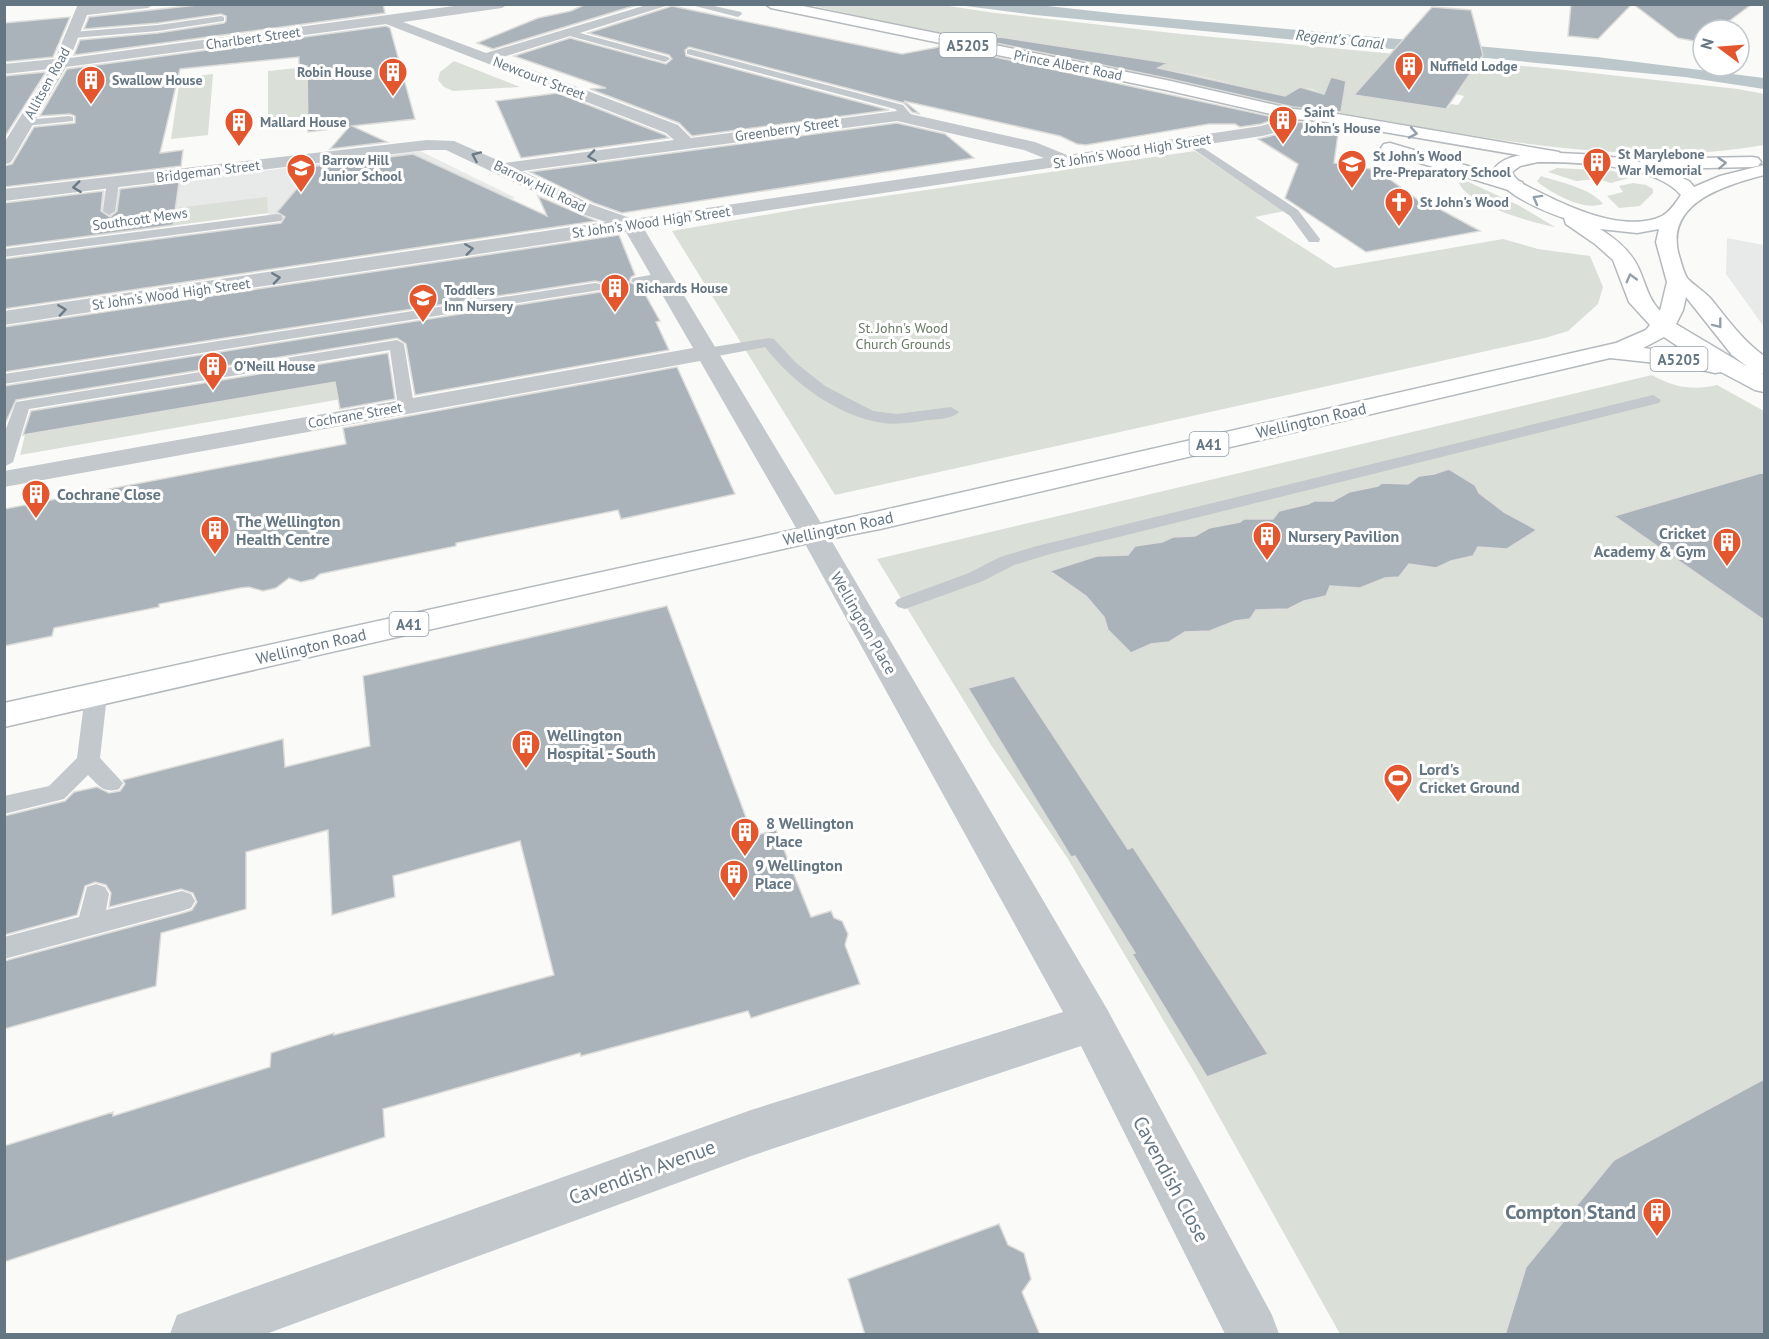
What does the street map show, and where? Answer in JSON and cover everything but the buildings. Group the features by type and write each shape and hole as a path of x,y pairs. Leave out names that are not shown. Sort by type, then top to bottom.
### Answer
{"main road":[{"name":"Prince Albert Road","path":"771,4 1156,82 1293,114 1320,116 1553,156"},
{"name":"Prince Albert Road","path":"1293,114 1299,124 1305,127 1449,165 1515,186 1559,211"},
{"path":"1515,186 1501,173 1508,163 1523,158 1553,156 1669,165 1764,161"},
{"path":"1622,162 1687,188 1692,196"},
{"path":"1559,211 1590,231 1621,257 1627,266 1640,301 1663,324 1672,310 1678,282 1666,242 1671,219 1692,196 1733,178 1764,170"},
{"path":"1559,211 1597,222 1624,225 1648,224 1671,219"},
{"name":"A5205","path":"1678,282 1694,293 1760,377"},
{"name":"Wellington Road","path":"4,716 813,533 880,520 1604,353 1648,338 1663,324"},
{"name":"A5205","path":"1663,324 1760,377"},
{"name":"A5205","path":"1604,353 1684,359 1760,377"}],"street":[{"path":"84,8 148,4"},
{"name":"Charlbert Street","path":"4,69 60,64 388,21 470,6 502,4"},
{"path":"485,57 666,4"},
{"name":"Allitsen Road","path":"4,159 60,64 84,8"},
{"name":"Newcourt Street","path":"388,21 672,129 686,143"},
{"name":"St John's Wood High Street","path":"4,318 1262,131 1284,124 1293,114"},
{"name":"Greenberry Street","path":"504,168 883,116 909,118 1029,146 1066,161"},
{"name":"Bridgeman Street","path":"4,195 427,145 448,145"},
{"name":"Barrow Hill Road","path":"448,145 504,168 586,209 632,225"},
{"name":"Wellington Place","path":"632,225 813,533 1092,1023"},
{"name":"Cochrane Street","path":"4,479 706,353"},
{"name":"Cavendish Avenue","path":"196,1335 751,1133 1092,1023"},
{"name":"Cavendish Close","path":"1092,1023 1253,1335"}],"lane":[{"path":"695,5 738,14"},
{"path":"73,35 158,28 221,19"},
{"path":"569,33 665,59"},
{"path":"690,52 899,107 909,118"},
{"path":"25,123 69,119"},
{"path":"1190,142 1294,213 1314,239"},
{"path":"109,212 113,182"},
{"name":"Southcott Mews","path":"4,252 278,218"},
{"path":"638,281 662,277"},
{"path":"4,379 596,287"},
{"path":"706,353 769,342 778,355 820,390 858,411 883,418 951,412"},
{"path":"4,462 22,405 397,344 406,406"},
{"path":"905,603 976,577 1006,561 1044,550 1653,399"},
{"path":"4,805 56,792 88,761 96,695"},
{"path":"88,761 111,783"},
{"path":"90,926 96,894"},
{"path":"4,948 182,901"}],"shaded area":[{"name":"Barrow Hill Junior School","path":"420,151 516,198 288,228 287,213 268,216 268,213 87,237 96,192"},
{"path":"1727,238 1764,245 1764,327 1726,274"}],"green space":[{"path":"809,5 942,5 1181,34 1546,68 1738,89 1764,94 1764,145 1713,151 1660,153 1552,147 1498,140 1341,113 1340,101 1312,89 1300,87 1277,100 1253,90 1198,76 993,43","holes":["1366,81 1464,96 1458,105 1451,104 1447,109 1358,96 1359,89"]},
{"path":"454,61 520,87 453,91 444,87 438,80 440,72"},
{"path":"308,67 313,121 268,126 268,71"},
{"path":"213,74 208,135 171,139 180,78"},
{"name":"St. John's Wood Church Grounds","path":"1195,151 1285,211 1255,217 1335,268 1503,239 1538,249 1590,256 1603,287 1598,304 1568,331 1545,338 835,495 672,231 816,206"},
{"path":"1557,168 1613,171 1629,178 1611,183 1597,179 1576,181 1548,172"},
{"path":"1541,176 1583,190 1598,198 1603,204 1595,206 1578,204 1562,197 1537,181"},
{"path":"1462,179 1518,205 1555,227 1532,222 1488,206 1465,191 1459,183"},
{"path":"1633,183 1646,185 1653,189 1653,193 1640,206 1619,208 1607,196 1623,192 1619,186"},
{"path":"267,197 268,213 139,230 143,212"},
{"path":"390,372 393,390 20,455 25,435"},
{"name":"Lord's Cricket Ground","path":"1652,375 1683,387 1700,388 1717,385 1764,411 1764,1334 1340,1334 1197,1077 1068,859 991,745 877,559"}],"water":[{"name":"Regent's Canal","path":"958,5 1039,5 1597,57 1691,69 1691,78 1685,77 1035,15"},
{"path":"1692,78 1764,78 1764,89"}],"place":[{"name":"Nuffield Lodge","path":"1409,92"},
{"name":"Robin House","path":"393,98"},
{"name":"Swallow House","path":"91,106"},
{"name":"Saint John's House","path":"1283,146"},
{"name":"Mallard House","path":"239,148"},
{"name":"St Marylebone War Memorial","path":"1597,188"},
{"name":"St John's Wood Pre-Preparatory School","path":"1352,190"},
{"name":"Barrow Hill Junior School","path":"301,194"},
{"name":"St John's Wood","path":"1399,228"},
{"name":"Richards House","path":"615,314"},
{"name":"Toddlers Inn Nursery","path":"423,324"},
{"name":"O'Neill House","path":"213,392"},
{"name":"Cochrane Close","path":"36,520"},
{"name":"The Wellington Health Centre","path":"215,556"},
{"name":"Nursery Pavilion","path":"1267,562"},
{"name":"Cricket Academy & Gym","path":"1727,568"},
{"name":"Wellington Hospital - South","path":"526,770"},
{"name":"Lord's Cricket Ground","path":"1398,804"},
{"name":"8 Wellington Place","path":"745,858"},
{"name":"9 Wellington Place","path":"734,900"},
{"name":"Compton Stand","path":"1657,1238"}]}
